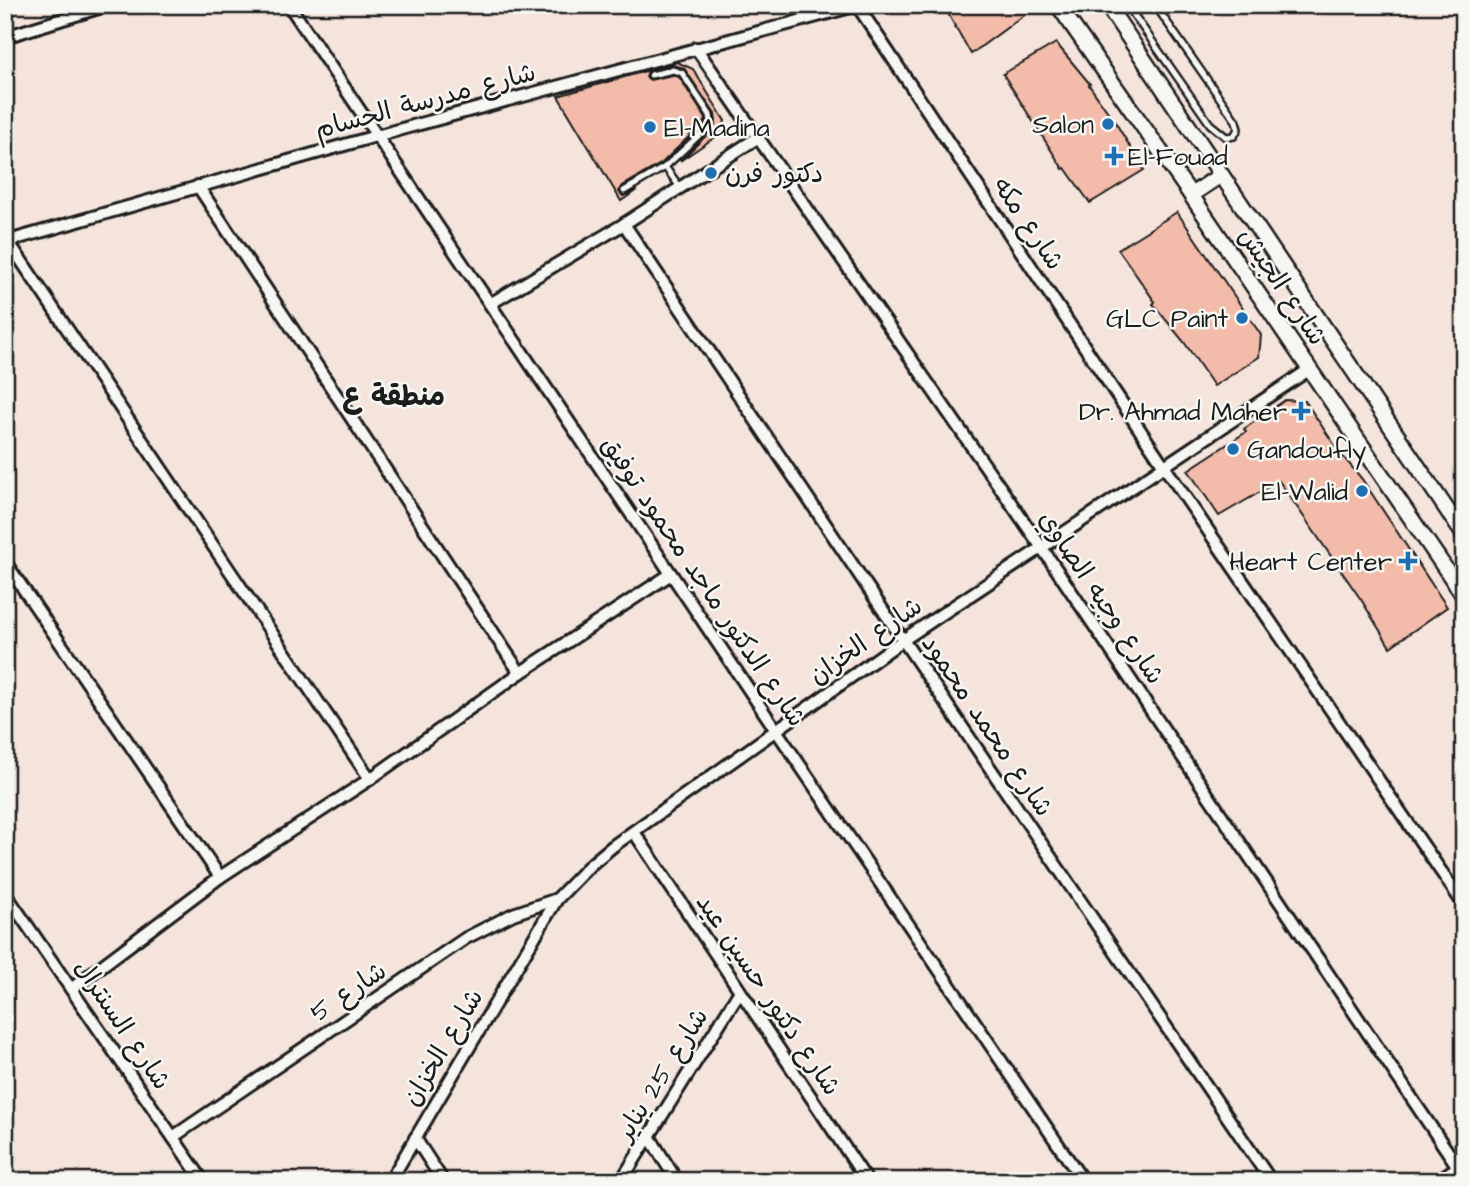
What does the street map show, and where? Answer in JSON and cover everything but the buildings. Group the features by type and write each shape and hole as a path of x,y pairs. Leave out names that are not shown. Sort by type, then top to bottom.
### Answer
{"street":[{"path":"5,37 108,5"},
{"name":"شارع الدكتور ماجد محمود توفيق","path":"289,5 1083,1181"},
{"name":"شارع مدرسة الحسام","path":"6,242 376,136 857,5"},
{"name":"شارع مكه","path":"857,5 1164,466 1464,905"},
{"name":"شارع الجيش","path":"1058,5 1464,596"},
{"name":"شارع الجيش","path":"1107,5 1464,536"},
{"name":"شارع وجيه الصاوي","path":"696,48 1042,548 1461,1172"},
{"path":"490,304 624,224 757,138"},
{"path":"1191,195 1221,175"},
{"path":"198,186 520,673"},
{"name":"شارع محمد محمود","path":"624,224 902,640 1271,1181"},
{"path":"6,242 370,779"},
{"name":"شارع الخزان","path":"390,1181 557,899 589,866 902,640 1310,369"},
{"path":"5,562 220,877"},
{"path":"71,989 220,877 370,779 520,673 671,573"},
{"name":"شارع دكتور حسين عيد","path":"634,832 867,1181"},
{"name":"شارع السنترال","path":"5,893 203,1181"},
{"name":"شارع 5","path":"173,1137 466,938 513,914 557,899"},
{"name":"شارع 25 يناير","path":"621,1181 740,991"},
{"path":"649,1136 677,1181"},
{"path":"415,1138 443,1181"},
{"path":"1437,1181 1461,1172"}],"lane":[{"path":"1128,5 1210,124 1226,136 1234,136 1238,129 1236,121 1155,5"},
{"path":"679,71 681,53"},
{"path":"624,191 665,167 712,121 691,85 679,71 651,75"},
{"path":"1194,135 1210,124"},
{"path":"665,167 680,187"}],"place":[{"name":"Salon","path":"1108,124"},
{"name":"El-Madina","path":"650,127"},
{"name":"El-Fouad","path":"1114,156"},
{"name":"دكتور فرن","path":"711,173"},
{"name":"GLC Paint","path":"1242,318"},
{"name":"Dr. Ahmad Maher","path":"1301,411"},
{"name":"Gandoufly","path":"1233,449"},
{"name":"El-Walid","path":"1362,491"},
{"name":"Heart Center","path":"1408,561"}],"district":[{"name":"منطقة ع","path":"394,395"}]}
